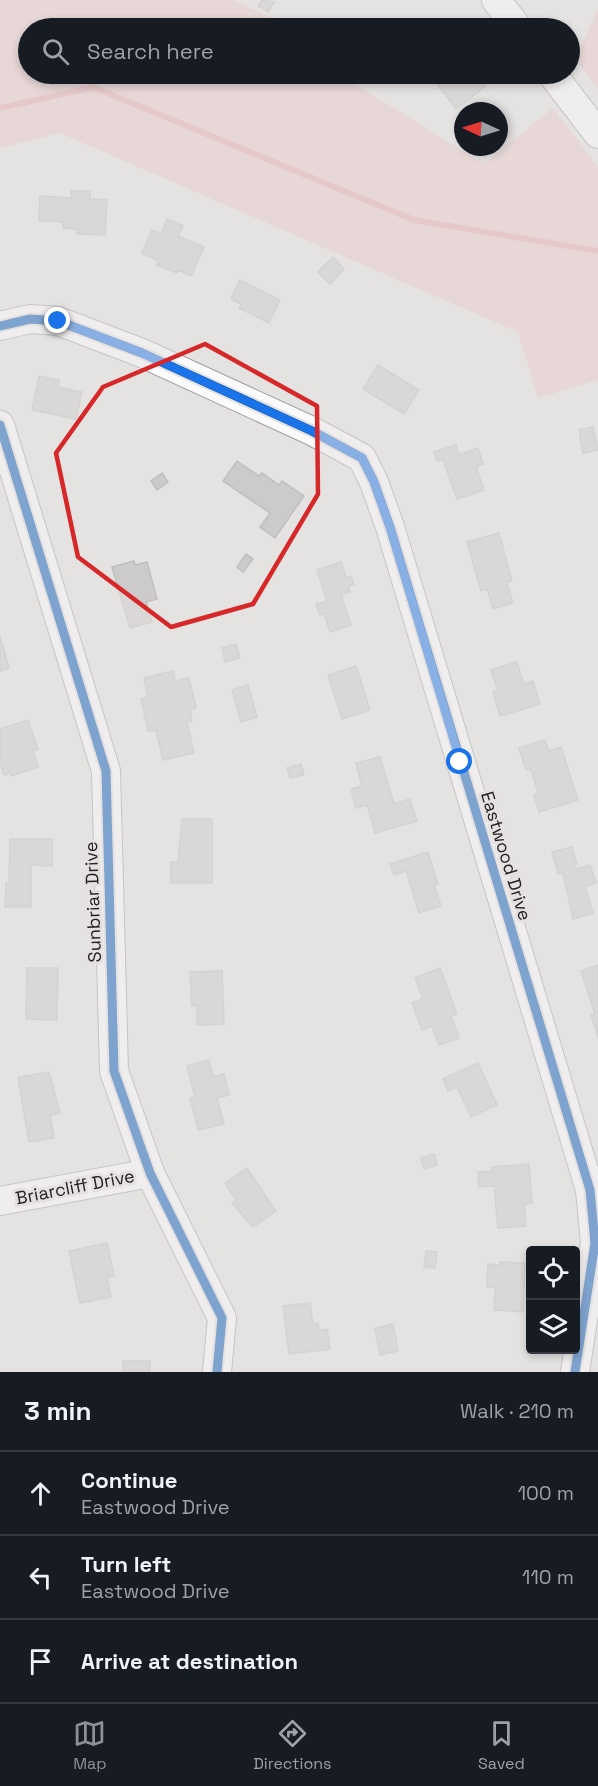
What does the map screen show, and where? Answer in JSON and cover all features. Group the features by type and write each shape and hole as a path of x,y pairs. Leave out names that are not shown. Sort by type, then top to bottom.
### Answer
{"street":[{"path":"496,0 510,18"},
{"path":"560,84 598,134"},
{"name":"Eastwood Drive","path":"0,326 43,318 102,335 301,426 362,458 374,482 390,527 590,1190 596,1244 575,1372"},
{"name":"Sunbriar Drive","path":"0,424 106,771 114,1071 150,1173 222,1318 217,1372"},
{"name":"Briarcliff Drive","path":"0,1201 150,1173"}],"highlighted area":[{"path":"205,344 317,406 318,494 253,604 171,627 78,557 56,453 103,387"}],"shaded area":[{"path":"0,0 233,0 274,18 18,18 18,84 355,84 454,145 454,156 471,156 484,164 494,156 508,156 508,145 553,108 598,167 598,380 538,398 518,332 60,133 0,148"},
{"path":"598,9 598,89 580,66 580,48"}],"building":[{"path":"262,0 274,2 268,12 258,6"},
{"path":"437,84 484,84 486,86 465,102 454,102 454,106"},
{"path":"71,191 90,191 90,199 107,200 105,235 77,234 78,229 63,228 63,222 39,221 40,196 71,198"},
{"path":"167,219 183,226 178,236 204,247 191,276 179,270 177,273 157,265 159,261 142,253 152,230 161,234"},
{"path":"333,257 344,269 330,284 318,272"},
{"path":"240,280 280,300 269,323 239,308 241,304 231,299"},
{"path":"378,365 419,390 404,414 363,389"},
{"path":"39,376 59,380 58,387 82,392 76,419 32,410"},
{"path":"593,427 598,450 583,453 579,430"},
{"path":"456,445 459,455 478,448 483,464 476,467 484,490 457,499 443,459 437,461 434,452"},
{"path":"237,461 259,476 262,473 279,485 282,481 304,496 275,538 260,527 270,513 223,481"},
{"path":"162,473 168,482 157,490 151,481"},
{"path":"499,533 512,581 507,582 513,603 493,609 487,589 481,591 467,542"},
{"path":"246,554 253,559 243,572 237,567"},
{"path":"134,561 135,565 147,562 157,599 146,602 152,622 130,628 112,567"},
{"path":"341,562 346,577 351,576 354,584 348,586 350,592 341,595 351,625 330,632 324,613 320,615 316,604 327,601 317,570"},
{"path":"0,636 9,668 0,671"},
{"path":"236,644 240,658 225,662 222,648"},
{"path":"517,662 524,684 533,681 540,704 500,716 493,692 498,691 491,670"},
{"path":"356,666 370,710 342,719 328,675"},
{"path":"173,671 175,681 189,678 196,708 190,710 192,721 187,722 194,753 163,760 156,730 148,731 141,699 148,697 144,678"},
{"path":"248,685 257,717 241,722 232,690"},
{"path":"28,720 38,749 33,751 38,767 11,776 10,773 4,775 0,762 0,729"},
{"path":"545,740 549,751 561,747 578,800 539,812 534,795 538,793 531,769 526,770 519,748"},
{"path":"380,757 394,804 410,799 417,821 375,833 367,805 356,808 351,789 362,786 356,763"},
{"path":"301,764 304,775 290,778 287,768"},
{"path":"182,819 212,819 212,883 171,883 171,862 178,862"},
{"path":"10,839 52,839 52,866 31,865 31,907 5,907 6,883 9,883"},
{"path":"572,847 577,864 574,864 576,869 590,865 596,883 585,886 593,913 573,919 563,873 558,874 552,852"},
{"path":"428,852 438,884 434,885 441,906 419,913 406,871 394,875 390,864"},
{"path":"598,965 598,1037 591,1015 595,1014 581,971"},
{"path":"27,968 58,968 57,1020 26,1019"},
{"path":"440,968 457,1014 451,1016 459,1038 439,1045 432,1026 422,1030 412,1003 423,999 415,978"},
{"path":"222,971 224,1024 197,1025 197,1006 192,1006 190,972"},
{"path":"209,1060 213,1077 224,1074 229,1095 217,1098 224,1124 198,1130 190,1098 195,1097 187,1066"},
{"path":"478,1063 497,1105 471,1117 457,1087 448,1091 443,1079"},
{"path":"49,1072 60,1113 50,1115 54,1138 29,1142 18,1077"},
{"path":"434,1154 437,1165 424,1169 421,1158"},
{"path":"529,1164 532,1203 524,1204 526,1226 498,1228 494,1186 479,1187 478,1172 492,1171 492,1167"},
{"path":"247,1168 276,1211 253,1227 232,1203 236,1200 225,1183"},
{"path":"107,1243 114,1276 107,1277 111,1297 80,1303 69,1251"},
{"path":"426,1251 437,1252 435,1268 424,1267"},
{"path":"500,1262 525,1263 523,1312 494,1310 495,1287 487,1287 488,1264 500,1265"},
{"path":"310,1303 313,1324 318,1323 319,1330 327,1329 330,1349 289,1354 283,1306"},
{"path":"393,1324 398,1351 380,1355 375,1328"},
{"path":"123,1361 150,1361 150,1372 123,1372"}],"waterway":[{"path":"0,108 93,87 414,220 598,251"}],"cycle path":[{"path":"0,326 30,319 58,321 142,353 312,431 362,458 374,482 390,527 590,1190 595,1243 575,1372"},
{"path":"0,425 106,771 114,1071 150,1173 222,1318 217,1372"}],"route":[{"path":"58,321 102,335 229,392 312,431 362,458 374,482 390,527 460,762"}]}
